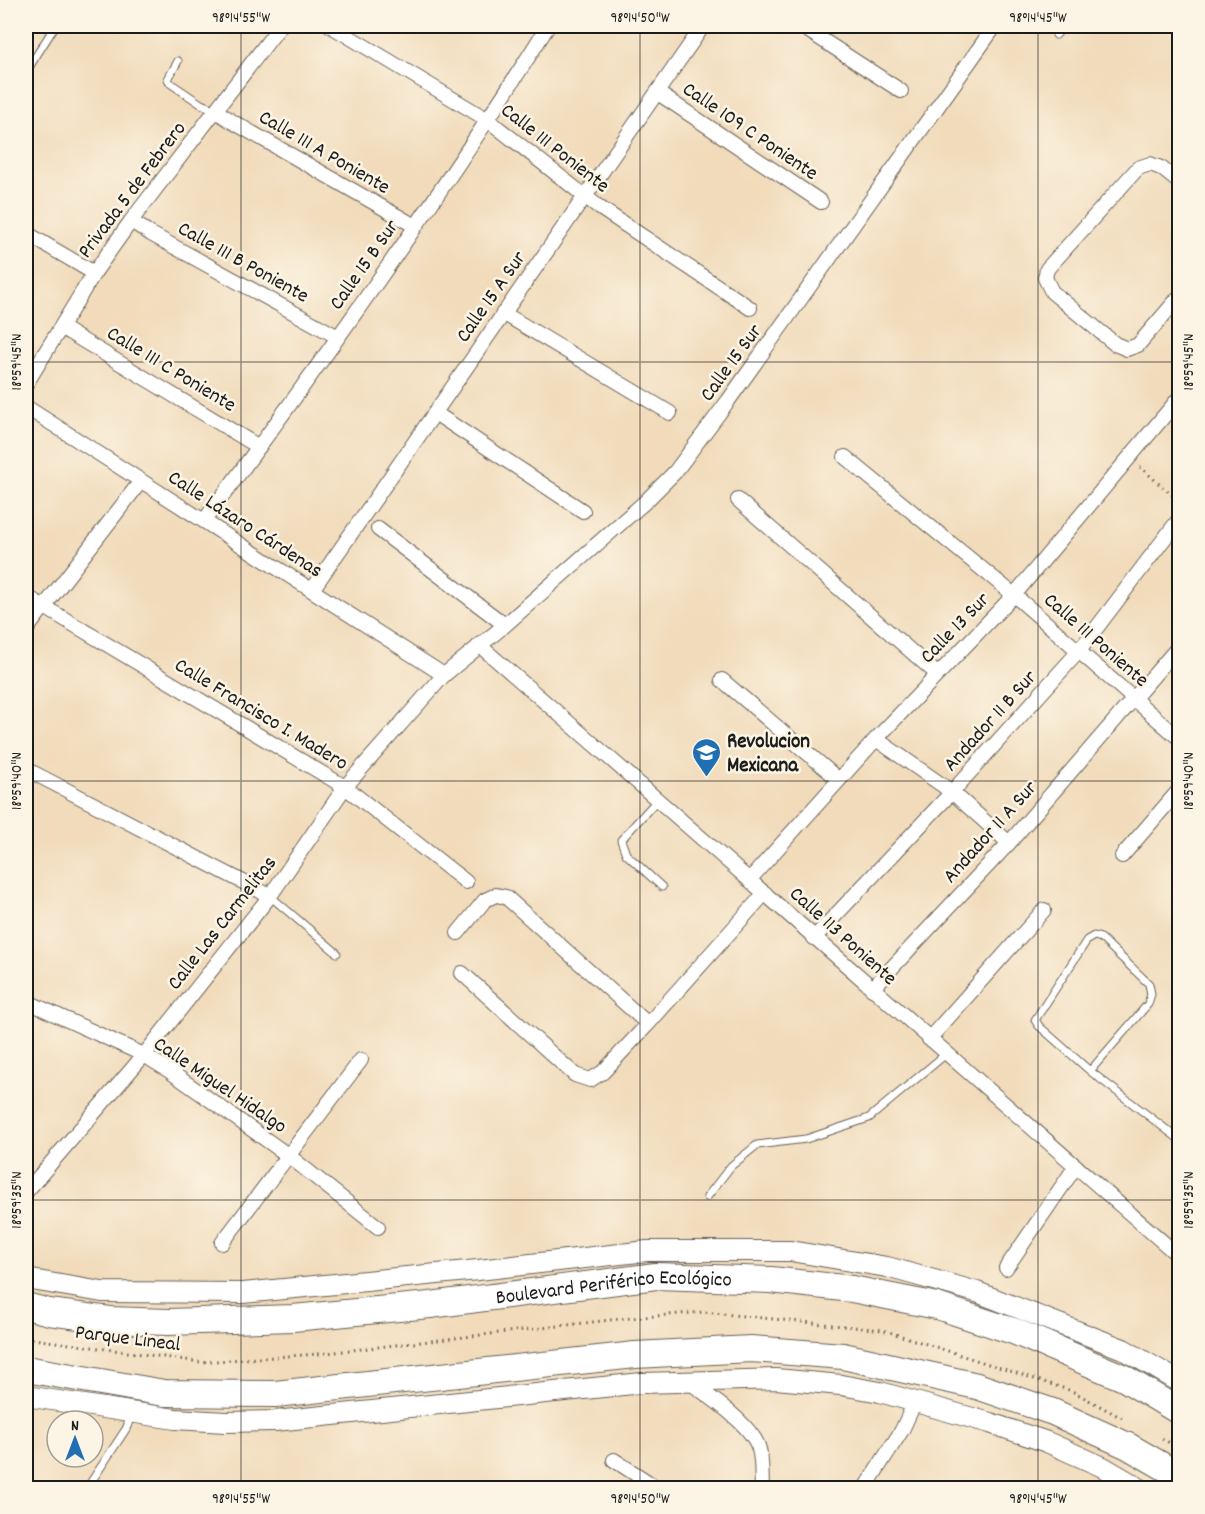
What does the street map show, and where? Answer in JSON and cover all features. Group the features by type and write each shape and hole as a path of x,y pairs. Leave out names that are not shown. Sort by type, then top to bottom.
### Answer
{"highway":[{"name":"Boulevard Periférico Ecológico","path":"26,1306 49,1312 110,1320 168,1322 293,1318 430,1305 656,1276 771,1281 852,1289 937,1305 1016,1332 1124,1378 1179,1412"},
{"path":"26,1369 164,1393 275,1394 635,1355 751,1349 843,1356 977,1386 1053,1412 1128,1446 1179,1476"}],"street":[{"name":"Privada 5 de Febrero","path":"26,384 94,273 280,26"},
{"name":"Calle 111 Poniente","path":"331,26 488,120 585,197 750,308"},
{"name":"Calle 15 B Sur","path":"204,521 338,338 488,120 548,26"},
{"name":"Calle 15 A Sur","path":"312,591 703,26"},
{"path":"801,26 901,91"},
{"name":"Calle 15 Sur","path":"444,675 505,625 646,501 675,472 735,392 995,26"},
{"name":"Calle 109 C Poniente","path":"658,93 821,202"},
{"name":"Calle 111 A Poniente","path":"216,111 415,226"},
{"path":"1179,183 1161,168 1150,164 1138,168 1047,269 1045,278 1052,292 1115,344 1127,349 1138,345 1179,296"},
{"name":"Calle 111 B Poniente","path":"131,221 338,338"},
{"path":"26,233 94,273"},
{"path":"503,313 670,412"},
{"name":"Calle 111 C Poniente","path":"62,328 259,447"},
{"name":"Calle 13 Sur","path":"750,879 876,739 1014,595 1179,397"},
{"name":"Calle Lázaro Cárdenas","path":"26,407 444,675"},
{"path":"435,413 583,512"},
{"name":"Calle 111 Poniente","path":"845,457 1014,595 1179,739"},
{"path":"26,630 141,481"},
{"path":"738,500 937,674"},
{"name":"Andador 11 B Sur","path":"814,938 952,792 1079,651 1179,518"},
{"path":"378,529 505,625"},
{"name":"Calle Francisco I. Madero","path":"26,596 345,787 466,882"},
{"name":"Calle 113 Poniente","path":"479,645 750,879 814,938 1179,1257"},
{"name":"Andador 11 A Sur","path":"872,989 1009,843 1179,645"},
{"name":"Calle Las Carmelitas","path":"26,1192 144,1055 270,896 345,787 444,675"},
{"path":"722,680 838,780"},
{"path":"876,739 952,792 1009,843"},
{"path":"26,768 270,896"},
{"path":"1122,856 1179,789"},
{"path":"462,973 575,1075 590,1080 603,1072 648,1024 765,893"},
{"path":"458,933 485,900 496,895 506,897 648,1024"},
{"path":"930,1039 1044,910"},
{"name":"Calle Miguel Hidalgo","path":"26,1001 144,1055 168,1070 289,1156 378,1227"},
{"path":"222,1243 361,1060"},
{"path":"1006,1268 1076,1167"},
{"name":"Boulevard Periférico Ecológico","path":"26,1279 102,1292 243,1293 647,1251 790,1251 887,1267 977,1292 1123,1349 1179,1382"},
{"path":"26,1396 132,1413 195,1420 274,1421 642,1383 776,1379 841,1385 880,1392 990,1423 1047,1442 1103,1467 1139,1488"},
{"path":"689,1382 729,1412 757,1444 762,1488"},
{"path":"865,1488 902,1430 915,1402"},
{"path":"614,1460 651,1487"}],"lane":[{"path":"26,72 55,26"},
{"path":"1056,35 1063,26"},
{"path":"178,61 168,79 170,83 201,104 216,111"},
{"path":"658,800 621,840 626,854 662,887"},
{"path":"270,896 337,953"},
{"path":"1090,1071 1148,1004 1151,994 1149,984 1101,938 1094,936 1087,940 1035,1020 1038,1026 1090,1071 1179,1140"},
{"path":"707,1197 731,1167 757,1145 806,1139 869,1118 946,1054"},
{"path":"87,1488 126,1430 132,1413"}],"path":[{"path":"1130,458 1179,502"},
{"name":"Parque Lineal","path":"26,1338 200,1362 227,1360"}],"place":[{"name":"Revolucion Mexicana","path":"706,778"}]}
